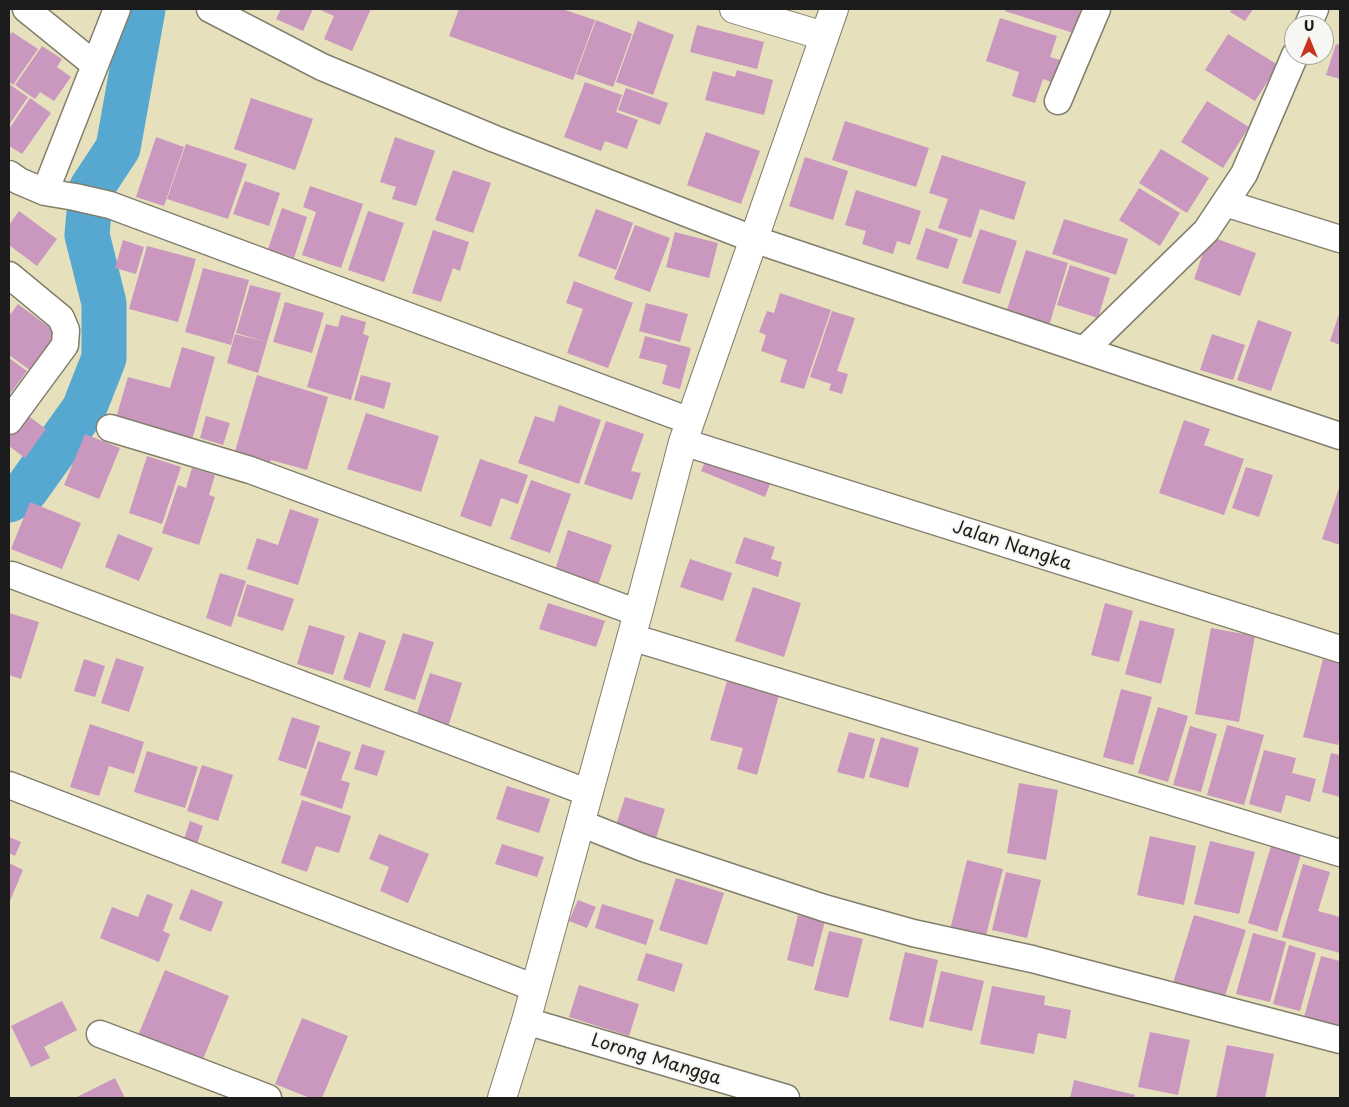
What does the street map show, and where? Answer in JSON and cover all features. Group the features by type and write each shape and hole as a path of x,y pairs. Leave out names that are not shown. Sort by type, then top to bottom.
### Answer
{"street":[{"path":"26,9 95,65"},
{"path":"44,192 117,9"},
{"path":"210,9 331,71 495,140 753,239 1340,436"},
{"path":"734,9 824,36"},
{"path":"502,1098 526,1021 635,625 686,431 834,9"},
{"path":"1058,102 1097,9"},
{"path":"1084,350 1206,231 1244,174 1291,65"},
{"name":"Jalan Nangka","path":"12,183 44,192 75,196 110,205 686,431 1340,649"},
{"path":"1225,203 1340,239"},
{"path":"9,275 61,318 66,330 65,345 9,421"},
{"path":"110,428 250,470 635,625 1340,853"},
{"path":"12,576 588,793"},
{"path":"9,785 535,988"},
{"path":"580,824 643,848 832,911 913,933 1032,959 1340,1040"},
{"name":"Lorong Mangga","path":"526,1021 786,1098"},
{"path":"100,1034 268,1098"}],"building":[{"path":"281,9 313,9 303,31 276,19"},
{"path":"318,9 371,9 352,51 324,39 334,16"},
{"path":"459,9 562,9 595,20 573,80 449,36"},
{"path":"1006,9 1081,9 1073,33 1005,11"},
{"path":"1232,9 1253,9 1245,21 1230,12"},
{"path":"1000,18 1057,36 1050,57 1067,62 1060,85 1043,79 1035,103 1012,96 1019,72 986,61"},
{"path":"596,20 632,34 613,87 576,74"},
{"path":"638,21 674,35 653,95 616,82"},
{"path":"697,25 764,42 757,69 690,52"},
{"path":"12,32 38,49 13,85 9,82 9,36"},
{"path":"1228,34 1278,65 1255,101 1205,70"},
{"path":"1336,44 1340,45 1340,79 1326,75 1329,65 1334,65"},
{"path":"42,46 62,59 57,67 71,77 54,101 40,92 35,99 15,85"},
{"path":"737,70 773,80 764,115 705,100 713,71 735,77"},
{"path":"585,82 622,95 616,112 638,120 627,149 605,141 601,151 564,137"},
{"path":"9,84 28,97 9,125"},
{"path":"626,88 668,103 660,125 618,110"},
{"path":"30,98 51,113 22,154 9,146 9,129"},
{"path":"251,98 313,119 295,170 234,149"},
{"path":"1207,101 1249,127 1223,168 1181,142"},
{"path":"845,121 929,148 916,187 832,160"},
{"path":"706,132 760,151 741,204 687,185"},
{"path":"156,137 184,147 164,206 136,197"},
{"path":"395,137 435,151 416,206 392,199 396,187 380,182"},
{"path":"186,144 247,164 228,219 167,199"},
{"path":"1161,149 1209,178 1187,213 1139,183"},
{"path":"942,155 1026,182 1014,220 980,209 971,238 938,228 948,199 929,193"},
{"path":"805,157 848,171 833,220 789,206"},
{"path":"453,170 491,183 473,233 435,220"},
{"path":"245,181 280,193 269,226 233,214"},
{"path":"310,186 363,204 341,268 302,255 316,212 303,207"},
{"path":"1139,188 1180,213 1160,246 1119,220"},
{"path":"856,190 921,211 910,245 897,241 893,254 862,244 866,231 845,225"},
{"path":"282,208 307,217 294,258 268,249"},
{"path":"596,209 633,223 616,270 578,256"},
{"path":"19,211 57,239 37,266 9,245 9,225"},
{"path":"368,211 404,223 384,282 348,270"},
{"path":"1064,219 1128,239 1116,275 1052,254"},
{"path":"635,225 670,238 650,292 614,279"},
{"path":"926,228 958,239 948,269 916,259"},
{"path":"980,229 1017,241 1000,294 962,283"},
{"path":"433,230 469,242 460,271 453,268 441,302 412,293"},
{"path":"675,232 718,243 709,278 666,267"},
{"path":"1209,236 1256,253 1240,296 1194,279"},
{"path":"123,240 144,247 136,274 115,268"},
{"path":"147,246 196,259 178,322 129,309"},
{"path":"1026,250 1068,263 1048,329 1005,316"},
{"path":"1070,265 1110,278 1098,318 1057,305"},
{"path":"203,268 249,280 231,345 185,332"},
{"path":"574,281 633,303 608,368 567,353 583,309 566,303"},
{"path":"250,285 281,293 267,342 236,333"},
{"path":"780,293 831,310 804,389 780,382 787,360 761,351 766,335 759,332 767,311 774,313"},
{"path":"285,302 324,313 312,353 273,342"},
{"path":"646,303 688,314 680,342 639,331"},
{"path":"18,304 58,334 31,371 9,355 9,316"},
{"path":"832,311 855,318 837,371 848,374 842,394 829,390 831,384 810,377"},
{"path":"1340,311 1340,345 1330,341"},
{"path":"341,315 366,322 363,334 369,336 351,400 307,387 326,324 338,327"},
{"path":"1258,320 1292,332 1271,391 1237,380"},
{"path":"235,334 267,342 258,373 227,363"},
{"path":"1212,334 1245,345 1233,380 1200,370"},
{"path":"645,336 691,348 680,389 662,384 667,365 639,358"},
{"path":"182,347 215,357 192,440 116,418 128,377 170,388"},
{"path":"9,358 27,371 9,395"},
{"path":"257,375 328,397 307,470 271,460 269,465 234,455"},
{"path":"361,375 391,383 384,409 354,400"},
{"path":"559,405 601,420 579,484 518,463 535,416 554,422"},
{"path":"23,412 46,429 25,458 9,446 9,432"},
{"path":"366,413 439,436 421,492 347,469"},
{"path":"206,416 230,423 223,445 200,438"},
{"path":"1184,420 1210,429 1204,445 1244,459 1224,515 1159,493"},
{"path":"606,421 644,434 631,471 641,473 632,500 584,484"},
{"path":"85,434 120,448 99,499 64,485"},
{"path":"709,453 772,479 765,497 701,471"},
{"path":"147,456 181,467 162,524 129,513"},
{"path":"480,459 528,475 518,504 501,498 491,527 460,516"},
{"path":"1246,467 1273,475 1259,517 1232,508"},
{"path":"192,468 215,475 209,495 215,497 199,545 162,533 178,485 186,488"},
{"path":"531,480 571,494 550,553 510,539"},
{"path":"1340,485 1340,545 1322,539"},
{"path":"30,502 81,523 62,569 11,549"},
{"path":"290,509 319,519 298,585 247,569 257,538 278,545"},
{"path":"568,530 612,545 596,591 553,576"},
{"path":"118,534 153,548 139,581 105,567"},
{"path":"744,537 775,547 771,559 782,562 778,577 735,563"},
{"path":"690,559 732,573 723,601 680,587"},
{"path":"220,573 246,581 231,627 206,618"},
{"path":"247,584 294,599 283,631 237,616"},
{"path":"753,587 801,603 784,657 735,641"},
{"path":"548,603 605,621 596,647 539,629"},
{"path":"1105,603 1133,611 1119,662 1091,655"},
{"path":"9,613 39,622 21,679 9,675"},
{"path":"1140,620 1175,629 1161,684 1125,674"},
{"path":"309,625 345,636 333,675 297,664"},
{"path":"1211,628 1255,636 1239,722 1195,714"},
{"path":"359,632 386,641 370,688 343,679"},
{"path":"403,633 434,642 415,700 384,690"},
{"path":"116,658 144,667 129,712 101,703"},
{"path":"84,659 105,666 95,697 74,691"},
{"path":"1323,659 1340,663 1340,736 1338,745 1303,737"},
{"path":"430,673 462,683 448,727 416,716"},
{"path":"727,681 779,695 757,775 737,769 743,748 710,740"},
{"path":"1121,689 1152,697 1133,765 1103,757"},
{"path":"1158,707 1188,716 1168,782 1138,773"},
{"path":"292,717 320,726 306,769 278,760"},
{"path":"90,724 144,742 134,774 109,766 99,796 70,787"},
{"path":"1227,725 1264,735 1244,805 1207,795"},
{"path":"1190,726 1217,734 1201,792 1173,785"},
{"path":"849,732 875,739 864,779 837,772"},
{"path":"881,737 919,748 908,788 869,777"},
{"path":"318,741 351,752 341,780 350,783 342,809 300,795"},
{"path":"362,744 385,751 377,776 354,769"},
{"path":"1264,750 1296,758 1292,773 1316,779 1310,802 1286,795 1281,813 1249,804"},
{"path":"147,751 198,767 185,808 134,792"},
{"path":"1331,753 1340,755 1340,797 1322,792"},
{"path":"202,765 233,775 218,821 187,811"},
{"path":"1019,783 1058,790 1046,860 1007,853"},
{"path":"507,786 550,799 539,833 496,819"},
{"path":"625,797 665,809 656,838 616,825"},
{"path":"302,800 351,816 339,853 316,846 307,872 281,863"},
{"path":"190,821 203,826 196,847 183,842"},
{"path":"379,834 429,854 408,903 380,891 389,867 369,859"},
{"path":"1150,836 1196,846 1184,905 1137,895"},
{"path":"9,837 21,842 15,856 9,853"},
{"path":"1210,841 1255,852 1239,914 1194,904"},
{"path":"502,844 544,857 537,877 495,864"},
{"path":"1271,846 1301,855 1277,932 1248,923"},
{"path":"967,860 1003,869 985,939 950,930"},
{"path":"9,863 23,870 9,903"},
{"path":"1303,864 1330,872 1318,911 1340,917 1340,953 1282,937"},
{"path":"1006,872 1041,880 1027,938 992,930"},
{"path":"676,878 724,893 707,945 659,930"},
{"path":"191,889 223,902 211,932 179,919"},
{"path":"147,894 173,904 163,931 170,934 159,962 100,938 112,907 138,917"},
{"path":"578,900 596,907 587,928 569,921"},
{"path":"602,904 654,920 646,945 595,928"},
{"path":"798,915 825,921 813,967 787,960"},
{"path":"1194,915 1246,930 1224,999 1173,983"},
{"path":"829,931 863,939 848,998 814,990"},
{"path":"1253,933 1286,942 1270,1002 1236,994"},
{"path":"1289,945 1316,953 1300,1011 1273,1004"},
{"path":"905,952 938,960 923,1028 889,1020"},
{"path":"646,953 683,964 674,992 637,980"},
{"path":"1321,956 1340,961 1340,1031 1303,1021"},
{"path":"165,970 229,996 201,1064 137,1038"},
{"path":"941,971 984,981 972,1031 929,1021"},
{"path":"579,985 639,1004 629,1036 569,1017"},
{"path":"992,986 1045,996 1044,1005 1071,1010 1066,1039 1038,1033 1034,1054 980,1044"},
{"path":"62,1001 77,1030 44,1047 50,1058 31,1067 11,1026"},
{"path":"302,1018 348,1036 322,1098 310,1098 275,1084"},
{"path":"1150,1032 1190,1040 1178,1095 1138,1087"},
{"path":"1227,1045 1274,1054 1265,1098 1216,1098"},
{"path":"115,1078 125,1098 75,1098"},
{"path":"1074,1080 1135,1095 1134,1098 1070,1098"}],"waterway":[{"path":"9,500 26,490 84,409 104,358 104,303 87,235 91,189 118,148 143,9"}]}
